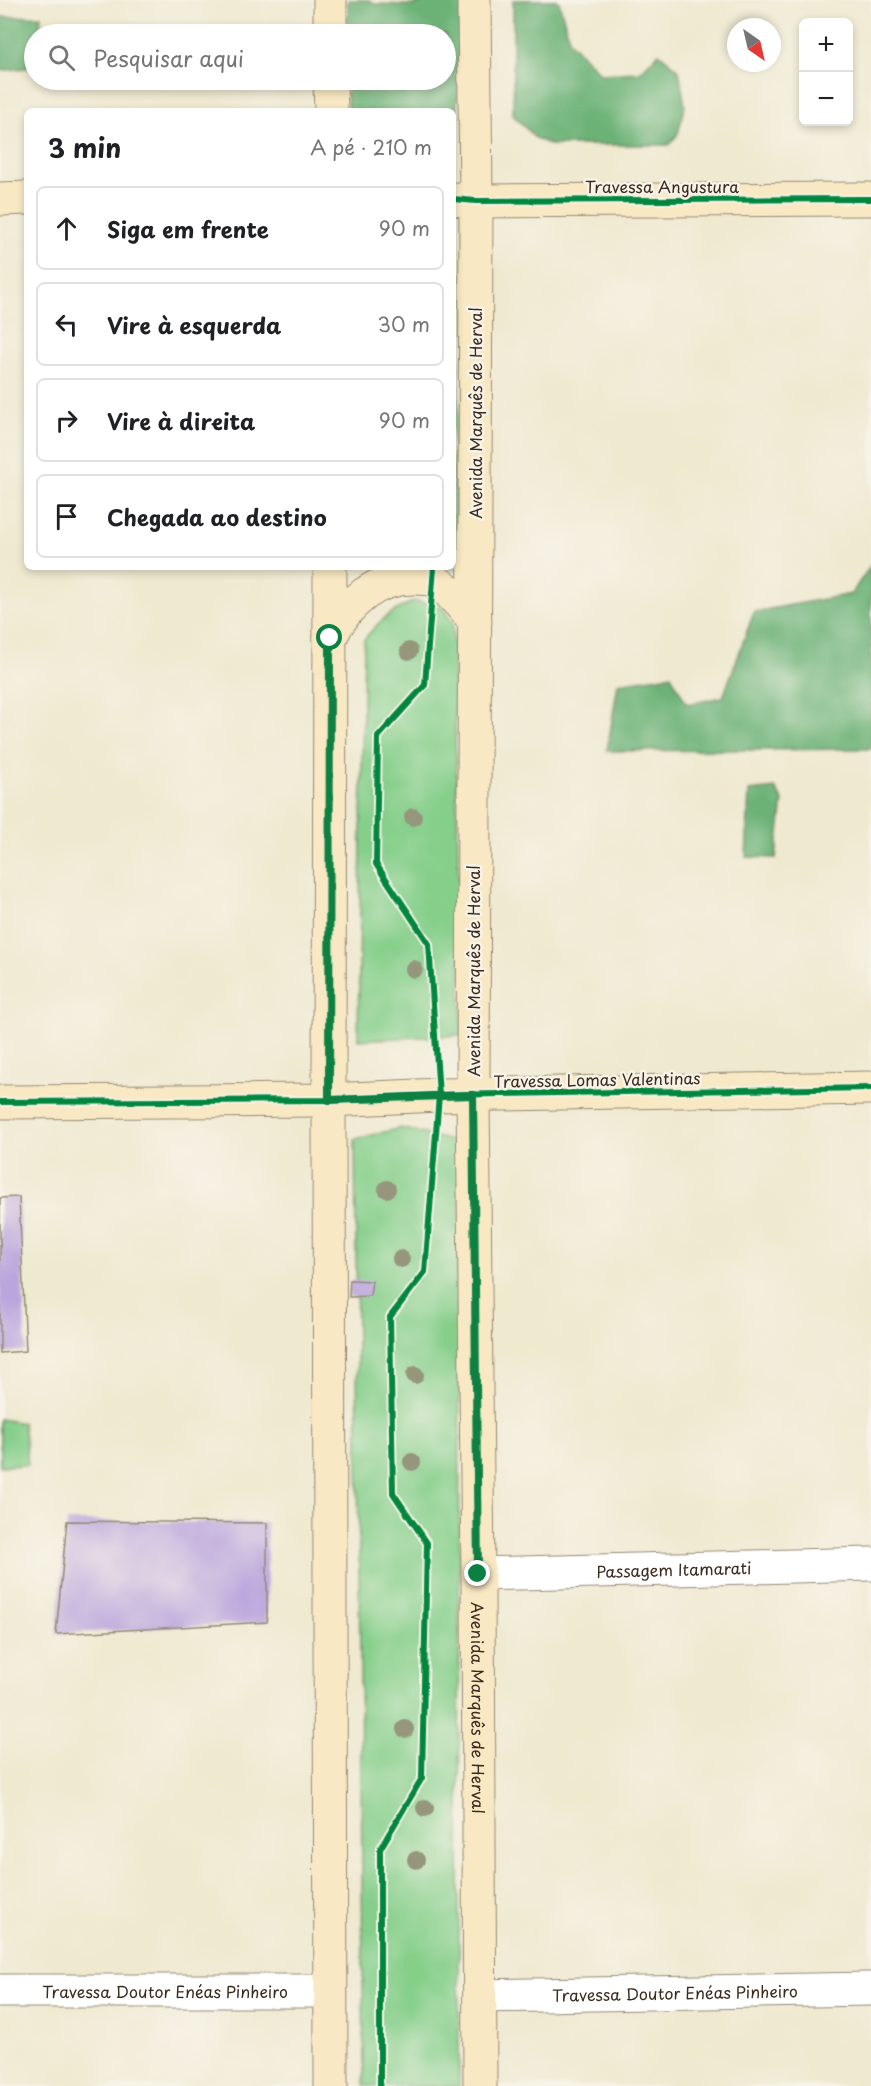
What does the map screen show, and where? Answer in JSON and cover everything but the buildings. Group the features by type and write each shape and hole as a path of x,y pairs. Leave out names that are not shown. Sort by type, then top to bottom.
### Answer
{"main road":[{"path":"330,0 330,24"},
{"name":"Avenida Marquês de Herval","path":"474,0 465,200 475,621 473,1095 480,2086"},
{"path":"330,90 331,108"},
{"path":"0,199 24,198"},
{"name":"Travessa Angustura","path":"465,200 871,199"},
{"path":"330,570 331,2086"},
{"path":"330,638 337,622 364,593 382,584 408,578 434,580 475,621"},
{"name":"Travessa Lomas Valentinas","path":"0,1102 329,1100 473,1095 871,1088"}],"street":[{"name":"Passagem Itamarati","path":"478,1574 871,1564"},
{"name":"Travessa Doutor Enéas Pinheiro","path":"480,1996 871,1989"},
{"name":"Travessa Doutor Enéas Pinheiro","path":"0,1991 330,1991"}],"green space":[{"path":"348,0 369,0 375,4 414,5 430,0 463,0 456,124 456,108 347,108 347,90 456,90 456,24 347,24"},
{"path":"513,0 557,0 570,42 601,74 640,72 659,53 679,70 685,106 678,134 669,145 550,145 535,138 513,115"},
{"path":"41,16 41,24 24,24 24,68 0,71 0,17"},
{"path":"456,228 457,228 459,572 452,570 456,570"},
{"path":"871,565 871,749 607,751 618,683 671,675 687,704 723,697 754,612 851,594"},
{"path":"414,601 442,607 453,623 462,1035 358,1040 364,640 386,617"},
{"path":"775,788 783,801 776,858 746,857 749,791"},
{"path":"401,1128 460,1143 459,2086 364,2086 355,1139"},
{"path":"0,1419 23,1423 28,1465 0,1466"}],"cycle path":[{"path":"456,199 871,199"},
{"path":"380,2086 380,1849 422,1778 427,1543 393,1493 390,1317 425,1272 439,1095 429,944 376,864 378,737 425,685 434,570"},
{"path":"0,1102 329,1100 439,1095 871,1088"}],"route":[{"path":"330,638 329,1100 473,1095 478,1574"}]}
